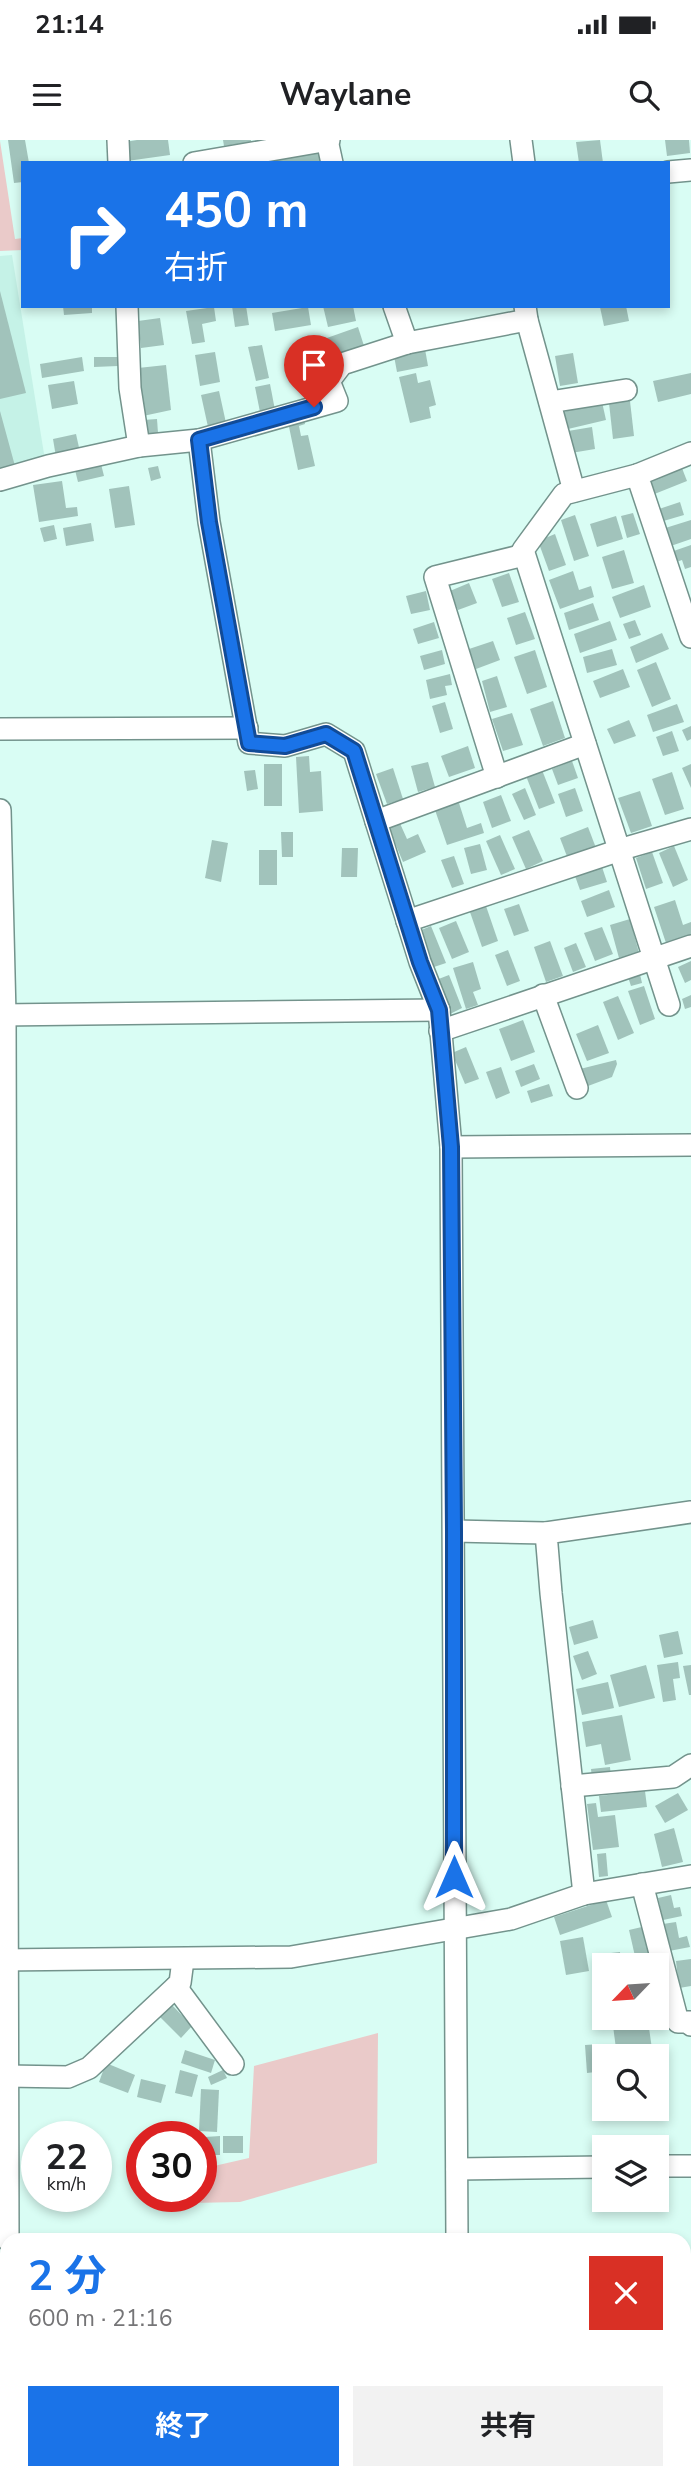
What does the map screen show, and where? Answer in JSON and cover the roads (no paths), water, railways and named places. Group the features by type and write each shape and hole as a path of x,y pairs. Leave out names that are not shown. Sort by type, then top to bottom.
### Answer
{"street":[{"path":"118,140 119,161"},
{"path":"206,161 328,140 331,161"},
{"path":"522,140 524,161"},
{"path":"670,172 691,170"},
{"path":"127,308 130,388 139,446"},
{"path":"395,308 407,343"},
{"path":"0,480 48,466 139,446 199,440 337,401 329,381 342,364 407,343 526,313 574,491"},
{"path":"550,402 626,390"},
{"path":"199,440 209,522 249,743 285,746 326,734 354,751 440,1021 451,1147 457,2233"},
{"path":"669,1005 523,550 564,494 637,475 691,453"},
{"path":"637,475 691,637"},
{"path":"496,776 435,577 524,555"},
{"path":"0,729 247,727"},
{"path":"376,821 585,744"},
{"path":"0,810 3,1015 3,1960 8,2233"},
{"path":"407,921 619,850 691,829"},
{"path":"3,1015 440,1021 543,995 691,946"},
{"path":"543,995 577,1088"},
{"path":"451,1147 691,1145"},
{"path":"454,1531 546,1533 691,1513"},
{"path":"546,1533 584,1894"},
{"path":"572,1786 673,1777 691,1765"},
{"path":"3,1960 291,1958 510,1919 584,1894 691,1876"},
{"path":"642,1884 678,2022 691,2023"},
{"path":"6,2076 68,2077 89,2068 180,1983 183,1960"},
{"path":"176,1987 233,2064"},
{"path":"669,2166 691,2166"},
{"path":"457,2169 592,2167"}]}
